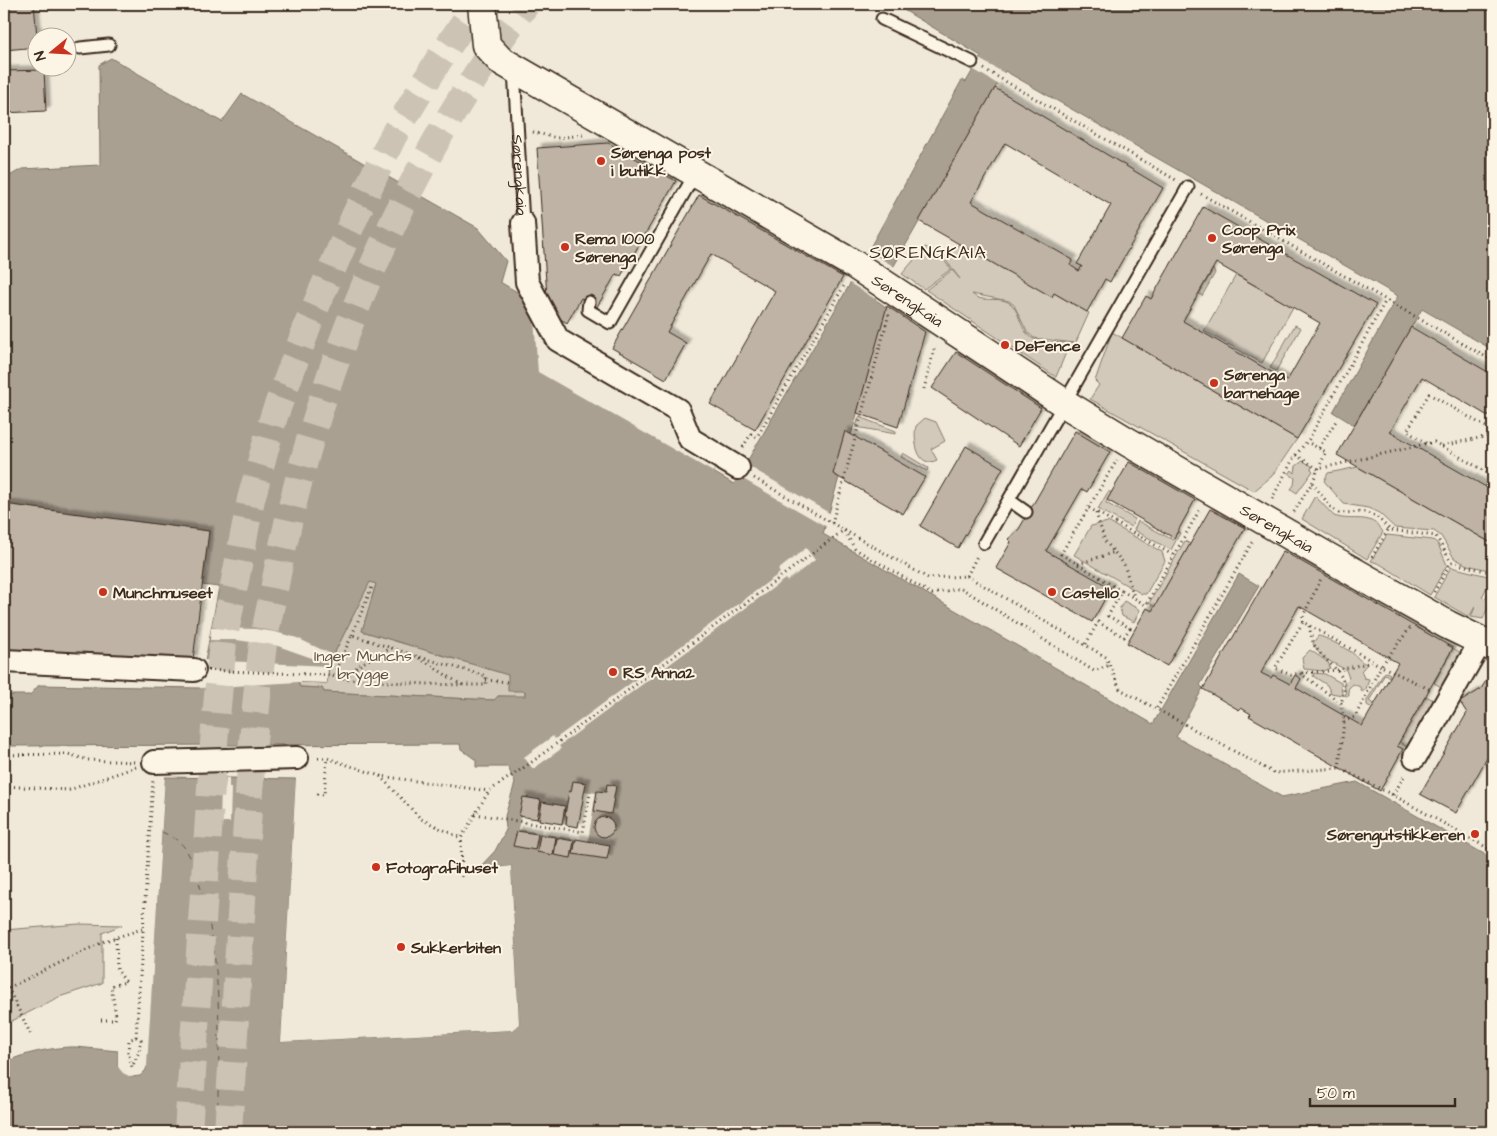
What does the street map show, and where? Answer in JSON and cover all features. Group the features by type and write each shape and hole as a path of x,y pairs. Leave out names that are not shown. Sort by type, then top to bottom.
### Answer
{"street":[{"name":"Sørengkaia","path":"482,4 484,37 489,50 500,60 696,172 850,275 890,287 1064,403 1128,442 1331,559 1487,644"},
{"name":"Sørengkaia","path":"523,223 527,282 558,340 678,410 690,439 735,466"},
{"path":"1415,757 1448,699 1487,644"},
{"path":"4,661 198,670"},
{"path":"154,762 297,758"}],"lane":[{"path":"882,18 972,62"},
{"path":"80,48 109,45"},
{"name":"Sørengkaia","path":"514,68 523,223"},
{"path":"589,302 588,310 610,323 696,172"},
{"path":"984,543 1188,187"},
{"path":"1008,500 1026,512"}],"path":[{"path":"972,62 1003,80"},
{"path":"517,129 557,138 584,135"},
{"path":"850,275 757,437 751,434 735,466 928,578 967,576 1106,657 1120,689 1274,773 1339,768 1393,795 1493,851"},
{"path":"1268,507 1296,455 1307,442 1386,300"},
{"path":"1390,302 1493,362"},
{"path":"832,523 887,323"},
{"path":"924,389 936,344"},
{"path":"1426,444 1406,431 1429,394 1493,431"},
{"path":"1319,448 1336,421"},
{"path":"1441,446 1493,435"},
{"path":"1128,442 1062,554 1122,592 1146,605 1211,489"},
{"path":"1290,519 1312,483 1326,452 1307,442"},
{"path":"1296,455 1318,469 1434,442 1493,476"},
{"path":"1312,483 1339,513 1365,512 1377,516 1388,530 1436,536 1451,562 1493,573"},
{"path":"1089,508 1173,555"},
{"path":"1096,512 1106,541 1124,564 1134,598"},
{"path":"462,877 461,838 489,791 844,530"},
{"path":"844,530 855,549 932,594 961,588 1094,671 1110,665"},
{"path":"1368,564 1388,530"},
{"path":"1156,708 1256,536"},
{"path":"967,576 984,543"},
{"path":"1078,564 1115,552"},
{"path":"1430,599 1451,562"},
{"path":"1325,570 1303,622 1275,668 1292,675 1339,670 1372,662"},
{"path":"333,677 372,586"},
{"path":"1086,644 1098,622 1124,637 1130,628 1108,616 1122,592"},
{"path":"1344,721 1355,717 1381,666 1414,621"},
{"path":"1303,622 1372,662 1448,699"},
{"path":"1309,625 1315,648 1339,670 1344,693 1341,703 1344,721 1339,768"},
{"path":"198,670 486,685 486,676 416,656 352,634"},
{"path":"346,679 350,673 372,658 394,647"},
{"path":"416,656 462,685"},
{"path":"1300,673 1341,703"},
{"path":"486,680 508,682"},
{"path":"4,755 68,754 88,760 154,762"},
{"path":"297,758 327,758 380,776 489,791"},
{"path":"317,794 324,795 327,758"},
{"path":"4,786 69,790 111,774 154,762"},
{"path":"136,1037 154,762"},
{"path":"380,776 421,819 461,838"},
{"path":"475,814 583,832 590,794"},
{"path":"31,1035 6,988 116,938 142,929"},
{"path":"101,1020 114,1020 116,1016 111,986 126,982 117,970 116,938"},
{"path":"136,1037 141,1040 140,1052 132,1066 128,1052 129,1040 136,1037"}],"green space":[{"path":"959,244 1052,296 1054,293 1089,313 1072,351 1067,350 1056,377 926,290 952,270 960,279 944,258","holes":["972,294 1009,301 1014,305 1027,332 1034,338 1074,343 1036,340 1024,330 1011,304 1002,300 976,297"]},
{"path":"925,247 937,252 951,269 924,289 902,274"},
{"path":"1213,269 1215,273 1202,296 1199,294"},
{"path":"1236,275 1293,307 1262,363 1204,331"},
{"path":"1295,325 1301,328 1276,371 1270,368"},
{"path":"1112,332 1297,439 1272,476 1254,491 1090,399 1099,385 1095,381"},
{"path":"859,417 896,431 896,434 856,427"},
{"path":"925,418 936,422 945,441 931,449 937,460 930,462 925,461 921,457 915,438 916,426"},
{"path":"903,453 928,468 927,471 901,457"},
{"path":"1303,461 1312,466 1311,469 1313,471 1297,493 1291,489 1295,478 1289,474 1292,470 1295,473 1296,466"},
{"path":"1358,467 1493,544 1493,571 1467,565 1454,558 1441,536 1434,531 1395,528 1379,513 1368,508 1344,504 1324,481 1328,473"},
{"path":"1108,492 1112,492 1106,503 1135,519 1131,527 1098,509"},
{"path":"1315,496 1334,516 1367,520 1373,522 1383,532 1367,559 1302,519"},
{"path":"1138,521 1173,540 1178,532 1180,533 1171,550 1134,530"},
{"path":"1108,522 1162,552 1165,561 1146,594 1142,594 1074,555 1091,526"},
{"path":"1387,535 1433,540 1438,544 1447,565 1430,595 1380,564 1371,561"},
{"path":"1185,541 1190,544 1155,607 1149,603"},
{"path":"1451,567 1492,577 1482,597 1485,599 1493,586 1493,604 1489,605 1483,619 1471,617 1475,607 1469,617 1434,597"},
{"name":"Inger Munchs brygge","path":"370,581 376,584 362,631 509,675 525,691 525,697 498,696 494,700 324,692 322,688 300,687 298,682 327,683 329,664"},
{"path":"1124,601 1140,610 1134,622 1122,616 1120,608"},
{"path":"1318,636 1344,648 1367,664 1361,671 1364,678 1369,679 1366,689 1362,692 1360,687 1353,684 1348,689 1349,696 1346,696 1344,683 1349,678 1346,670 1319,653 1313,643"},
{"path":"1453,648 1464,655 1445,689 1434,683"},
{"path":"1310,650 1328,662 1330,668 1323,671 1304,669 1302,658"},
{"path":"1386,672 1390,674 1389,677 1385,674 1369,701 1374,704 1372,708 1367,705 1367,700"},
{"path":"1314,673 1325,674 1341,683 1342,695 1331,693 1327,685 1313,676"},
{"path":"1426,696 1437,702 1410,749 1399,742"},
{"path":"79,924 122,925 102,933 102,983 59,997 4,1025 4,930"}],"shaded area":[{"path":"905,4 1493,4 1493,350 1422,309 1354,425 1333,412 1398,296 1005,71 875,299 887,308 823,534 1153,724 1239,574 1259,586 1200,685 1203,688 1176,737 1282,797 1357,782 1493,859 1493,1132 4,1132 4,1064 10,1060 39,1051 76,1047 118,1051 118,1067 131,1077 140,1076 146,1070 165,777 296,779 281,1042 512,1030 519,1024 511,866 477,870 495,851 506,830 505,816 515,783 508,767 476,767 476,760 461,749 460,744 4,746 4,695 30,695 39,685 200,688 219,587 202,585 209,531 4,504 4,179 22,169 100,165 99,65 111,58 222,122 242,94 478,228 506,261 500,282 529,299 539,310 544,341 672,414 716,466 713,472 734,484 850,284 962,80 966,82 981,56 902,9","holes":["370,582 376,584 362,631 508,675 508,691 525,691 525,696 498,696 494,700 324,692 322,688 300,687 298,682 327,683 329,664"]}],"pier":[{"path":"977,58 1006,74 999,85 971,68"},
{"path":"866,250 895,267 878,299 880,302 848,282"},
{"path":"533,307 539,310 544,341 672,414 716,466 713,472 538,372"},
{"path":"743,463 831,514 827,527 736,475"},
{"path":"806,548 815,560 787,581 785,579 559,746 561,749 533,769 524,757 553,736 555,739 780,573 778,570"},
{"path":"211,628 255,629 275,632 297,638 333,655 329,664 278,646 237,640 210,640"},
{"path":"202,660 328,666 327,683 298,682 200,688 198,685"},
{"path":"163,776 165,777 147,1066 142,1074 131,1077 123,1073 118,1067 118,1051 119,1049 121,1066 124,1071 134,1075 142,1071 145,1066"},
{"path":"296,776 299,779 283,1039 511,1027 517,1023 509,869 477,873 474,871 511,866 519,1024 512,1030 281,1042"},
{"path":"226,778 229,778 229,787 231,788 230,822 220,822 221,788 225,788"},
{"path":"584,791 596,793 588,841 518,829 521,816 578,827"}],"building":[{"path":"4,4 34,4 36,28 28,28 28,48 4,50"},
{"path":"28,70 28,78 44,78 46,111 4,113 4,71"},
{"path":"995,88 1163,188 1110,282 1105,279 1087,312 1054,293 1052,297 919,221","holes":["1005,143 1111,205 1077,264 1082,266 1079,271 1070,265 1073,260 971,202"]},
{"path":"608,143 676,181 621,276 616,274 597,307 581,298 567,323 548,312 537,148"},
{"path":"699,195 843,277 755,430 710,404 775,291 711,254 667,332 686,343 666,379 612,348"},
{"path":"1203,207 1376,305 1297,439 1122,338 1146,296 1151,299","holes":["1216,263 1320,323 1287,381 1183,321"]},
{"path":"887,306 925,332 898,427 857,413"},
{"path":"1411,327 1493,375 1493,413 1491,412 1488,416 1422,377 1390,432 1493,491 1493,544 1337,455"},
{"path":"956,352 1041,408 1019,446 932,388"},
{"path":"845,431 925,477 903,514 833,474"},
{"path":"1075,431 1110,452 1087,492 1082,489 1046,551 1111,588 1092,622 996,568 1011,542 1008,539 1019,529"},
{"path":"966,446 1003,468 958,548 920,526"},
{"path":"1129,462 1195,500 1174,538 1107,500"},
{"name":"Munchmuseet","path":"4,504 209,531 193,660 4,653"},
{"path":"1210,509 1245,528 1167,666 1127,643 1147,608 1152,611"},
{"path":"1283,551 1453,648 1397,746 1403,749 1380,791 1249,716 1251,714 1241,708 1239,710 1203,689","holes":["1299,606 1398,663 1362,726 1296,688 1301,679 1295,675 1290,684 1273,675 1271,678 1261,673"]},
{"path":"1492,671 1493,754 1491,751 1456,813 1420,794 1467,713 1460,702 1481,689"},
{"path":"573,781 586,783 578,827 566,825 567,816 565,815 569,791 571,792"},
{"path":"607,784 616,786 611,814 594,811 597,791 606,792"},
{"path":"523,797 541,800 537,819 519,816"},
{"path":"542,802 565,806 562,824 539,820"},
{"path":"604,817 611,820 614,827 611,834 604,837 597,834 594,827 597,820"},
{"path":"517,831 538,834 535,850 513,846"},
{"path":"540,835 556,837 553,855 537,852"},
{"path":"557,838 574,841 571,858 554,855"},
{"path":"576,839 610,845 607,859 573,854"}],"ferry route":[{"path":"162,832 179,841 189,855 194,865 209,922 217,982 219,1042 217,1132"}],"tunnel":[{"path":"188,1132 215,728 223,642 251,499 274,416 309,322 355,216 393,136 438,61 477,4"},
{"path":"228,1132 245,852 257,696 263,644 294,498 315,422 341,348 370,275 403,204 440,135 481,68 526,4"}],"place":[{"name":"Sørenga post i butikk","path":"601,161"},
{"name":"Coop Prix Sørenga","path":"1212,238"},
{"name":"Rema 1000 Sørenga","path":"565,247"},
{"name":"DeFence","path":"1005,345"},
{"name":"Sørenga barnehage","path":"1214,383"},
{"name":"Munchmuseet","path":"103,592"},
{"name":"Castello","path":"1052,592"},
{"name":"RS Anna2","path":"613,672"},
{"name":"Sørengutstikkeren","path":"1475,834"},
{"name":"Fotografihuset","path":"376,867"},
{"name":"Sukkerbiten","path":"401,947"}],"district":[{"name":"SØRENGKAIA","path":"928,252"}]}
